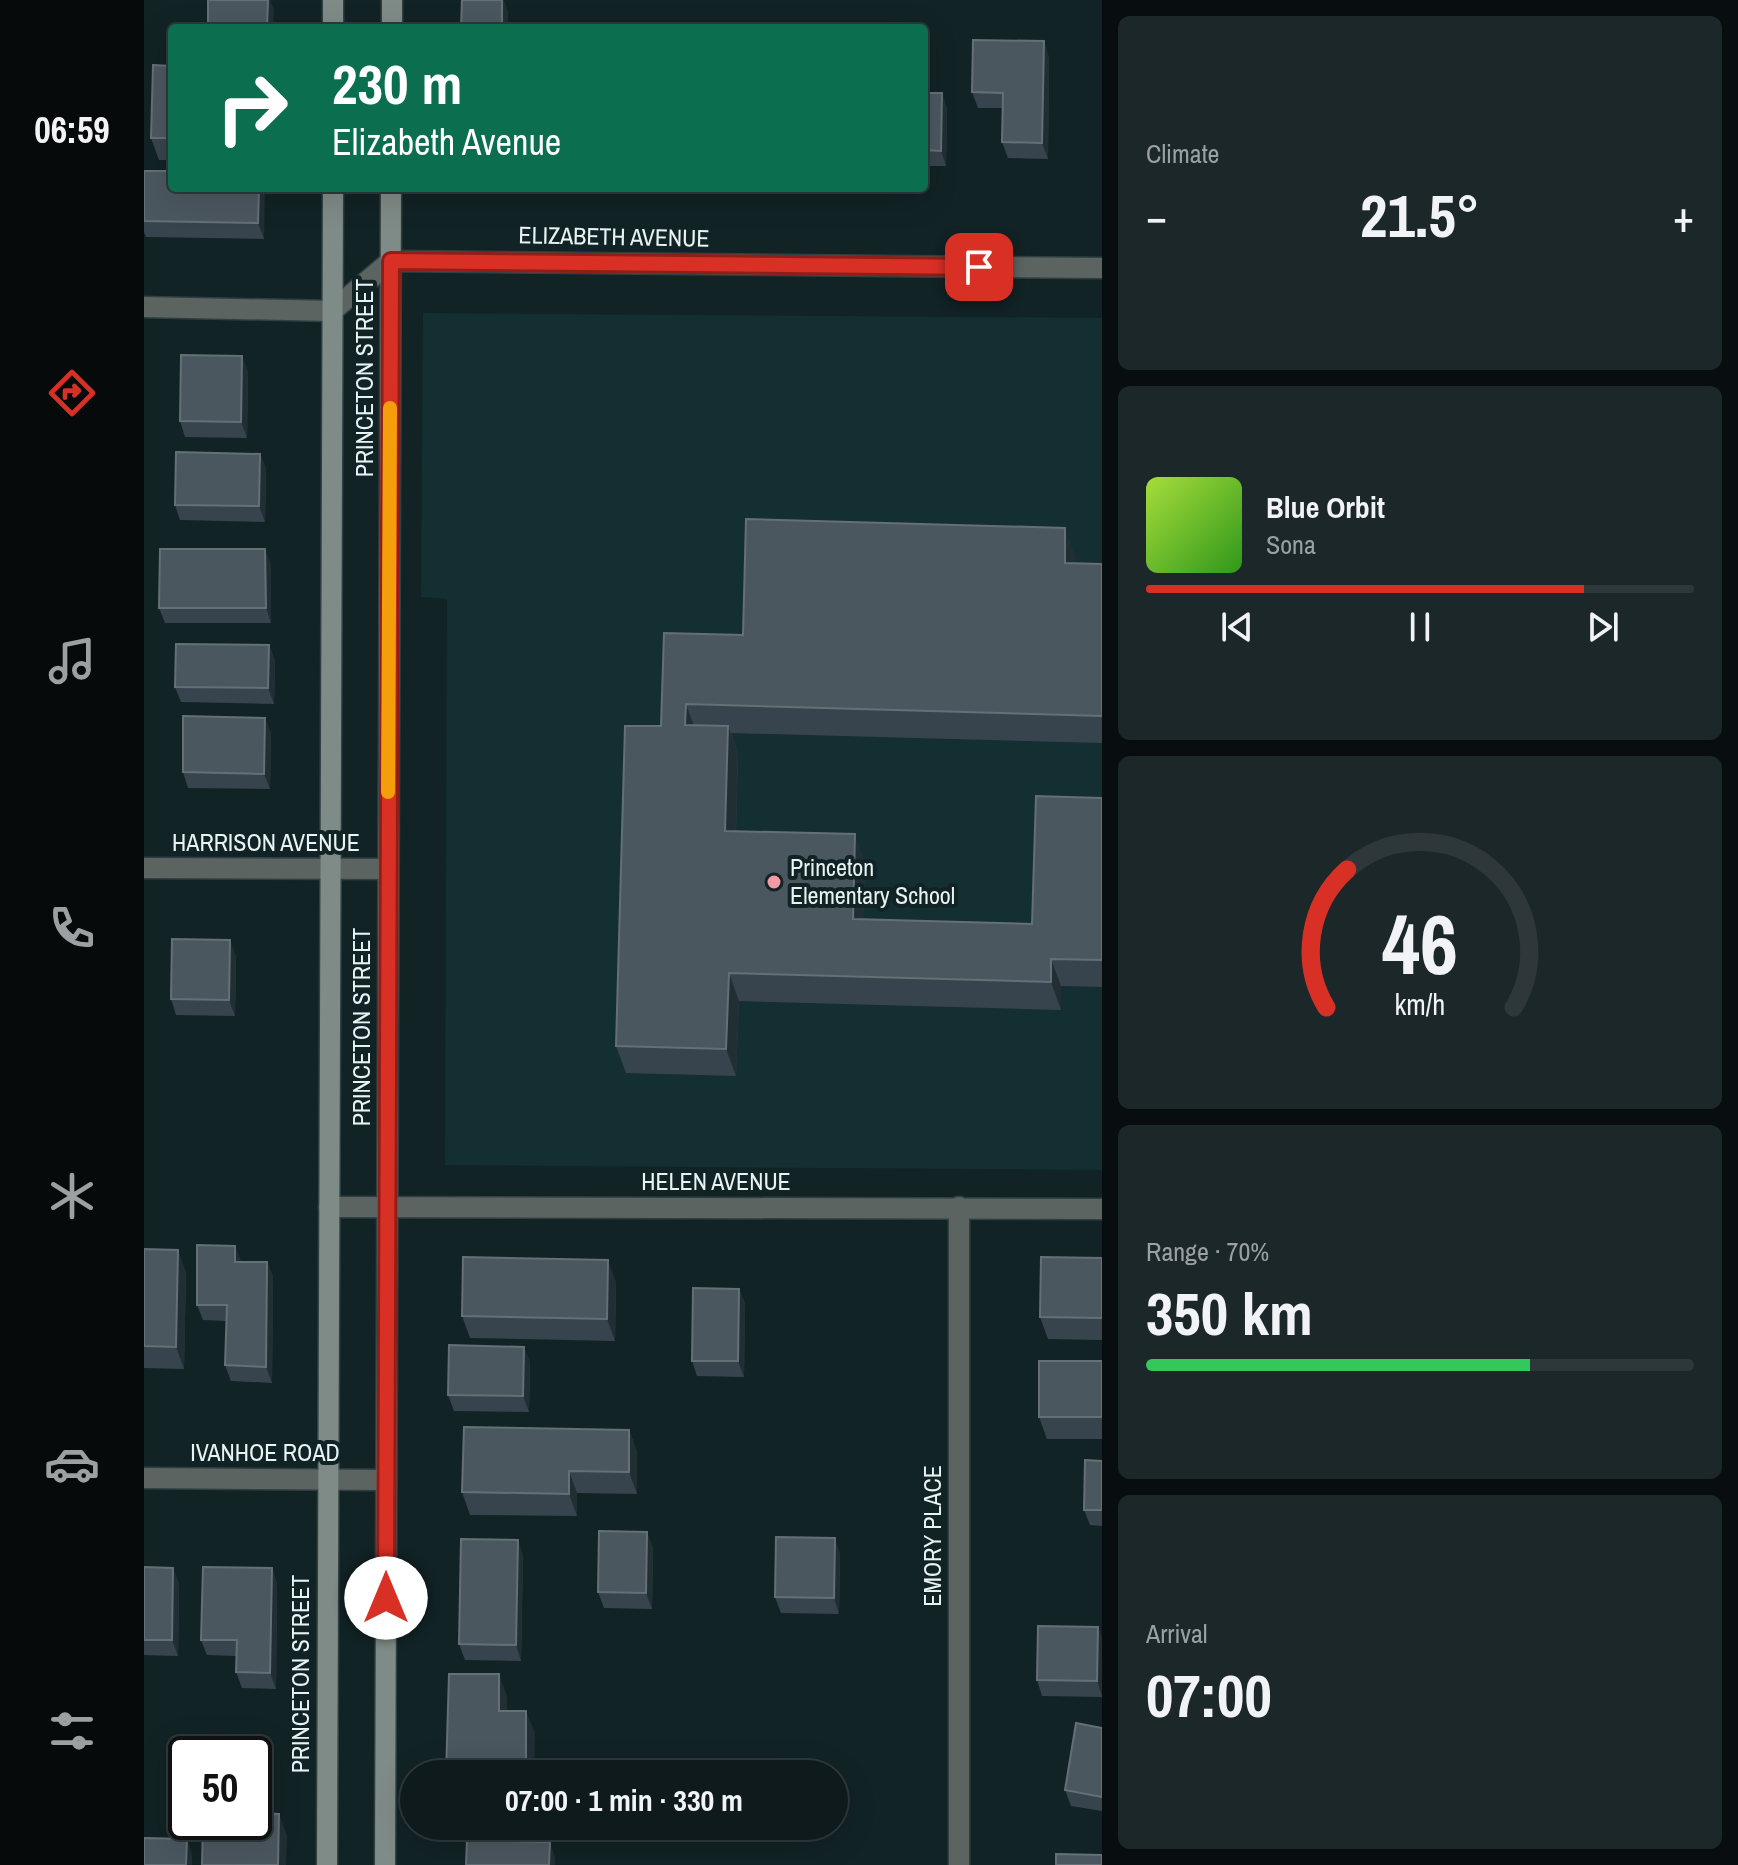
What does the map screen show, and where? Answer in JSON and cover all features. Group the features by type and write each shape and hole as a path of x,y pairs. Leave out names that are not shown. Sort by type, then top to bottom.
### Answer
{"main road":[{"path":"333,0 333,24"},
{"path":"392,0 392,24"},
{"name":"PRINCETON STREET","path":"327,1865 333,192"},
{"name":"PRINCETON STREET","path":"385,1865 391,192"}],"street":[{"path":"144,307 332,311 391,261"},
{"name":"ELIZABETH AVENUE","path":"391,261 1102,268"},
{"name":"HARRISON AVENUE","path":"144,868 388,869"},
{"name":"HELEN AVENUE","path":"329,1207 1102,1209"},
{"name":"EMORY PLACE","path":"959,1207 959,1865"},
{"name":"IVANHOE ROAD","path":"144,1478 386,1480"}],"shaded area":[{"name":"Princeton Elementary School","path":"423,313 1102,318 1102,1170 445,1165 447,599 421,597"}],"building":[{"path":"208,0 268,0 267,24 208,24"},
{"path":"462,0 502,0 502,24 461,24"},
{"path":"973,40 1044,41 1042,143 1002,142 1003,93 972,92"},
{"path":"153,65 168,66 168,138 151,138"},
{"path":"928,93 942,93 941,151 928,150"},
{"path":"144,171 168,171 168,192 259,192 258,223 144,221"},
{"path":"181,355 242,356 241,422 180,421"},
{"path":"176,452 260,454 259,506 175,505"},
{"path":"746,519 1065,528 1065,563 1102,564 1102,716 686,704 685,725 728,726 725,831 855,834 853,919 1032,924 1036,796 1102,798 1102,960 1051,959 1051,982 729,973 726,1049 616,1046 625,726 661,726 664,633 743,635"},
{"path":"160,549 265,549 266,608 159,608"},
{"path":"176,644 269,645 268,688 175,687"},
{"path":"183,716 265,718 264,774 183,772"},
{"path":"172,939 230,940 229,1000 171,999"},
{"path":"197,1245 235,1246 235,1262 267,1262 266,1367 225,1365 227,1305 197,1305"},
{"path":"144,1249 178,1250 176,1347 144,1346"},
{"path":"463,1257 608,1260 607,1319 462,1316"},
{"path":"1041,1257 1102,1258 1102,1318 1040,1317"},
{"path":"693,1288 739,1289 738,1361 692,1361"},
{"path":"449,1345 524,1347 523,1396 448,1395"},
{"path":"1039,1361 1102,1361 1102,1417 1039,1417"},
{"path":"464,1427 629,1430 629,1472 569,1471 569,1494 462,1492"},
{"path":"1085,1460 1102,1461 1102,1510 1084,1510"},
{"path":"599,1531 647,1532 646,1593 598,1592"},
{"path":"776,1537 835,1538 834,1598 775,1597"},
{"path":"461,1539 518,1540 516,1645 459,1644"},
{"path":"144,1567 173,1568 172,1640 144,1640"},
{"path":"203,1567 272,1568 270,1673 236,1672 237,1640 201,1640"},
{"path":"1038,1626 1098,1627 1097,1681 1037,1680"},
{"path":"449,1674 499,1674 499,1711 526,1711 526,1760 446,1760"},
{"path":"1076,1723 1102,1728 1102,1797 1065,1790"},
{"path":"272,1814 279,1814 278,1865 202,1865 203,1840 272,1840"},
{"path":"144,1838 187,1840 186,1865 144,1865"},
{"path":"467,1840 550,1842 549,1865 466,1865"},
{"path":"1056,1854 1102,1855 1102,1865 1056,1865"}],"slow traffic":[{"path":"388,792 390,408"}],"place":[{"name":"Princeton Elementary School","path":"774,882"}],"route":[{"path":"386,1598 391,261 979,267"}]}
